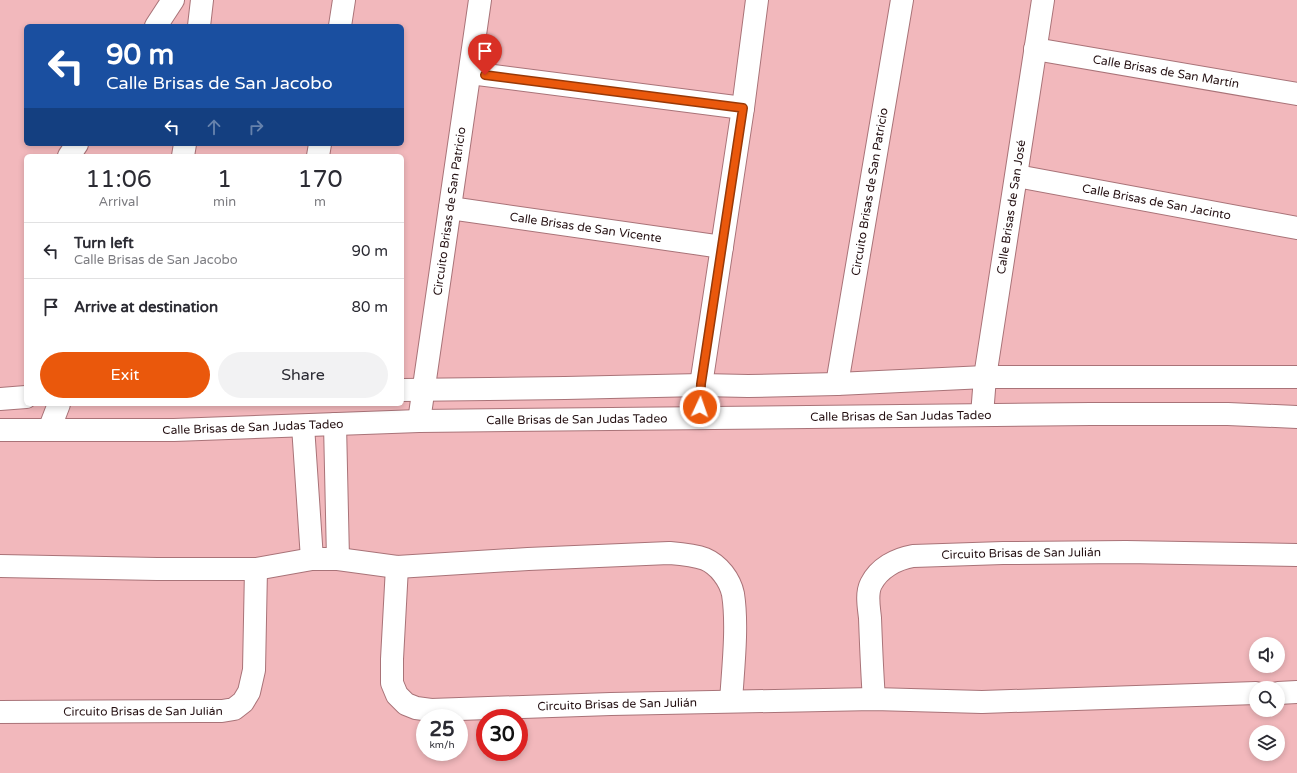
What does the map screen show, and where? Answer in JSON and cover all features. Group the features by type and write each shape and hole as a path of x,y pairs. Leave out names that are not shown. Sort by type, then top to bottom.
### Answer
{"street":[{"path":"157,24 173,0"},
{"path":"199,24 202,0"},
{"path":"340,24 344,0"},
{"name":"Circuito Brisas de San Patricio","path":"419,422 480,0"},
{"path":"699,418 701,384 743,108 757,0"},
{"name":"Circuito Brisas de San Patricio","path":"837,384 902,0"},
{"name":"Calle Brisas de San José","path":"982,415 985,377 1043,0"},
{"name":"Calle Brisas de San Martín","path":"1035,48 1297,94"},
{"path":"470,73 743,108"},
{"name":"Calle Brisas de San Jacinto","path":"1017,176 1297,228"},
{"name":"Calle Brisas de San Vicente","path":"450,208 722,247"},
{"path":"404,390 565,388 701,384 748,386 837,384 985,377 1297,377"},
{"path":"0,399 24,397"},
{"path":"49,430 58,406"},
{"name":"Calle Brisas de San Judas Tadeo","path":"0,430 174,430 419,422 982,415 1228,414 1297,417"},
{"path":"335,424 338,559"},
{"path":"303,426 312,559"},
{"name":"Circuito Brisas de San Julián","path":"874,699 869,612 870,586 875,576 883,569 900,559 913,556 1003,553 1118,552 1297,555"},
{"path":"0,566 256,569 312,559 338,559 397,566 528,559 669,554 690,555 706,559 716,566 727,578 733,593 734,628 731,701"},
{"name":"Circuito Brisas de San Julián","path":"397,566 392,683 397,695 406,704 416,708 431,710 731,701 874,699 982,702 1249,693"},
{"name":"Circuito Brisas de San Julián","path":"0,712 214,711 234,709 243,702 250,692 254,670 256,569"},
{"path":"1285,692 1297,692"}],"route":[{"path":"485,75 743,108 701,384 700,407"}]}
